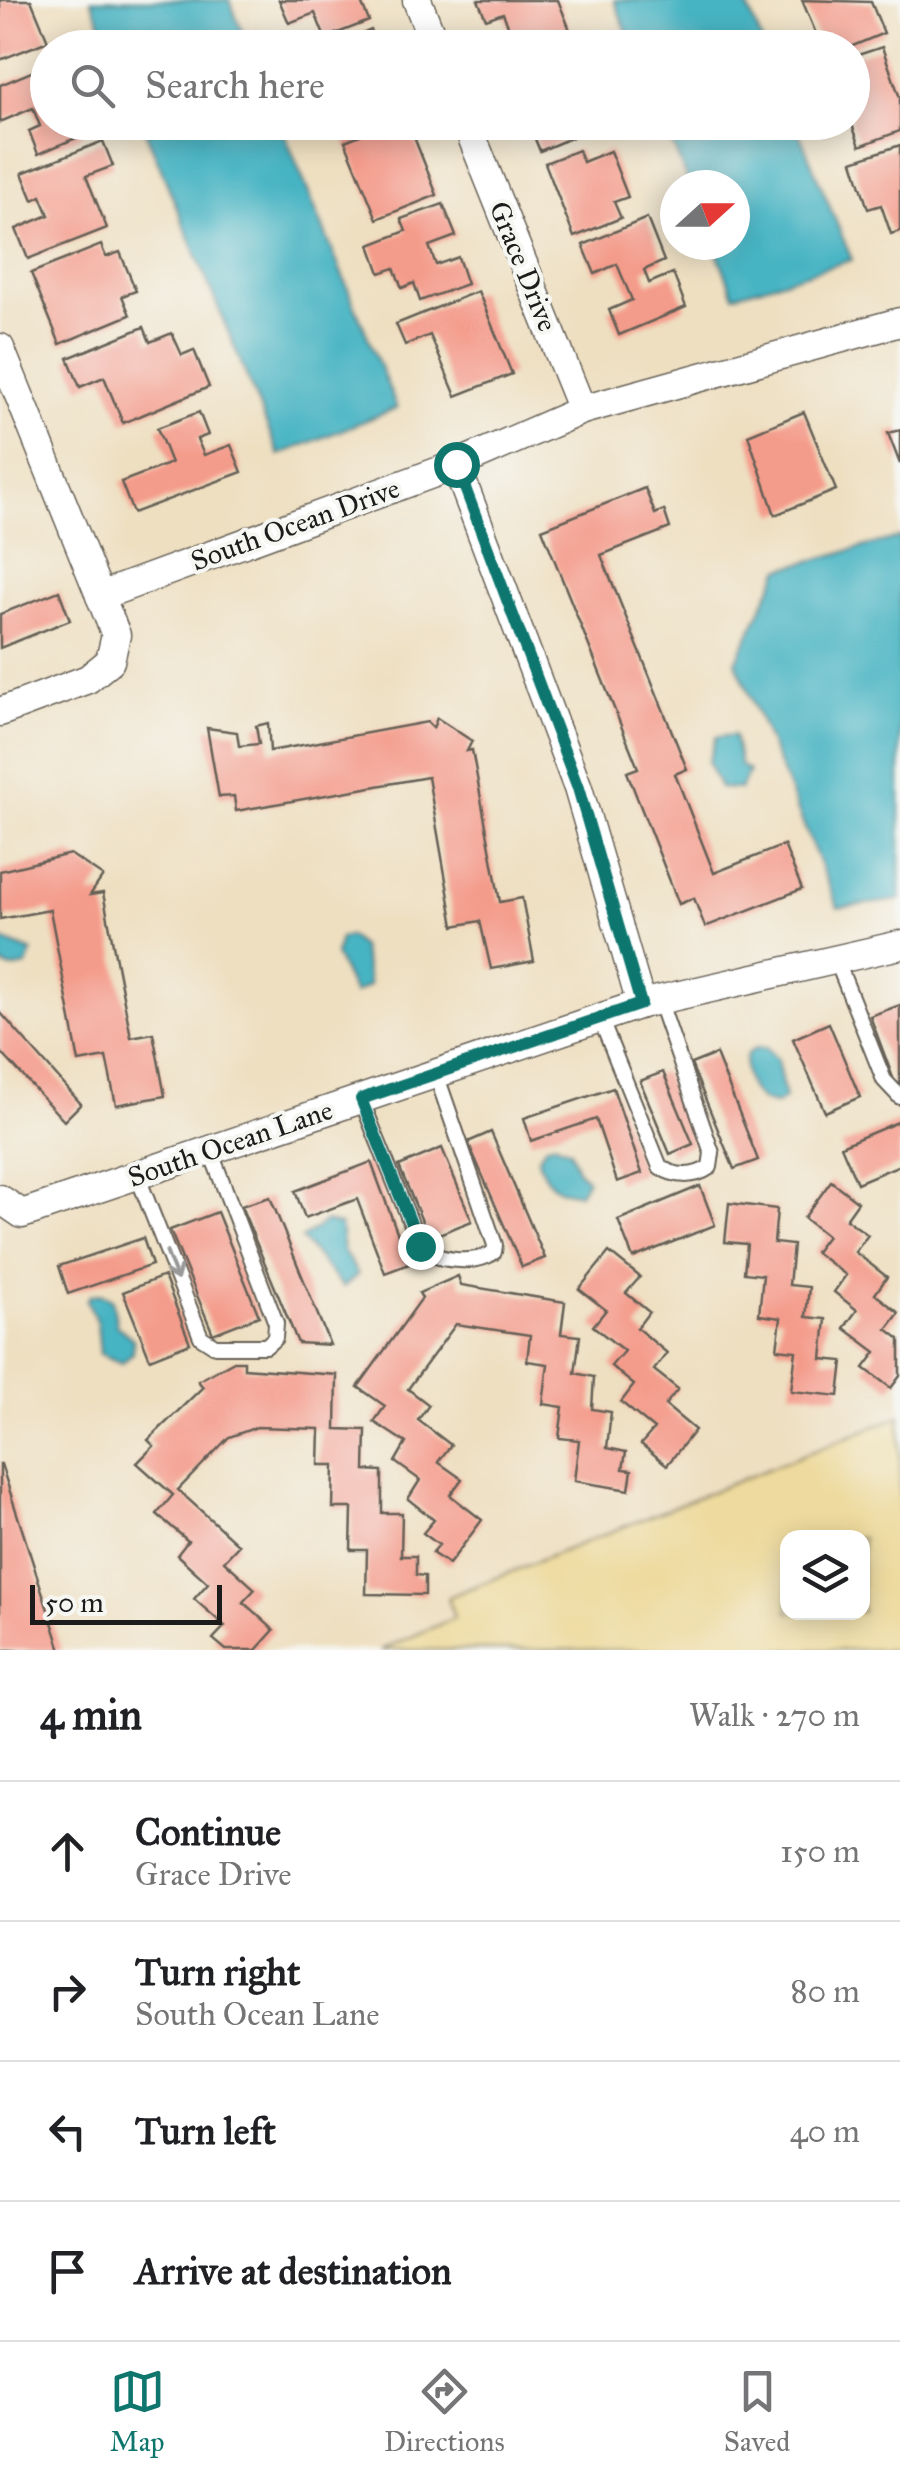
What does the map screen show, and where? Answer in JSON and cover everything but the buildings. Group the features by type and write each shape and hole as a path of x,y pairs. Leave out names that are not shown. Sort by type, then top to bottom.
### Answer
{"street":[{"path":"417,0 429,30"},
{"name":"Grace Drive","path":"473,140 582,410"},
{"name":"South Ocean Drive","path":"100,596 456,464 582,410 900,322"},
{"path":"0,348 116,635 110,661 88,678 0,712"},
{"path":"456,464 578,788 650,1002"},
{"name":"South Ocean Lane","path":"9,1211 138,1174 650,1002 836,959 897,952"}],"lane":[{"path":"836,959 884,1080 900,1097"},
{"path":"600,1018 660,1167 680,1175 701,1173 713,1162 712,1153 650,1002"},
{"path":"361,1099 420,1246 441,1258 482,1260 494,1252 496,1245 436,1074"},
{"path":"138,1174 201,1337 215,1346 266,1346 275,1338 276,1323 210,1150"}],"sand":[{"path":"900,1416 900,1650 381,1650 454,1618 448,1597"}],"water":[{"path":"91,0 229,0 242,30 104,30"},
{"path":"614,0 745,0 757,30 626,30"},
{"path":"149,140 287,140 397,408 279,455"},
{"path":"671,140 802,140 852,260 734,295 720,260 750,260 750,170 683,170"},
{"path":"900,537 900,900 838,908 736,662 780,569"},
{"path":"734,735 740,765 749,771 740,789 720,788 708,763 716,737"},
{"path":"349,936 361,947 369,985 354,994 335,955 340,938"},
{"path":"0,939 32,952 27,966 11,969 0,964"},
{"path":"756,1048 766,1048 777,1059 785,1098 776,1104 760,1099 747,1078 747,1054"},
{"path":"554,1143 570,1150 577,1169 587,1179 579,1193 557,1188 543,1173 538,1158 546,1145"},
{"path":"325,1222 340,1225 343,1250 358,1275 343,1287 301,1239"},
{"path":"91,1295 112,1299 117,1326 133,1339 133,1353 122,1363 100,1354 97,1323 87,1300"}],"route":[{"path":"420,1246 361,1099 641,1004 578,788 456,464"}]}
